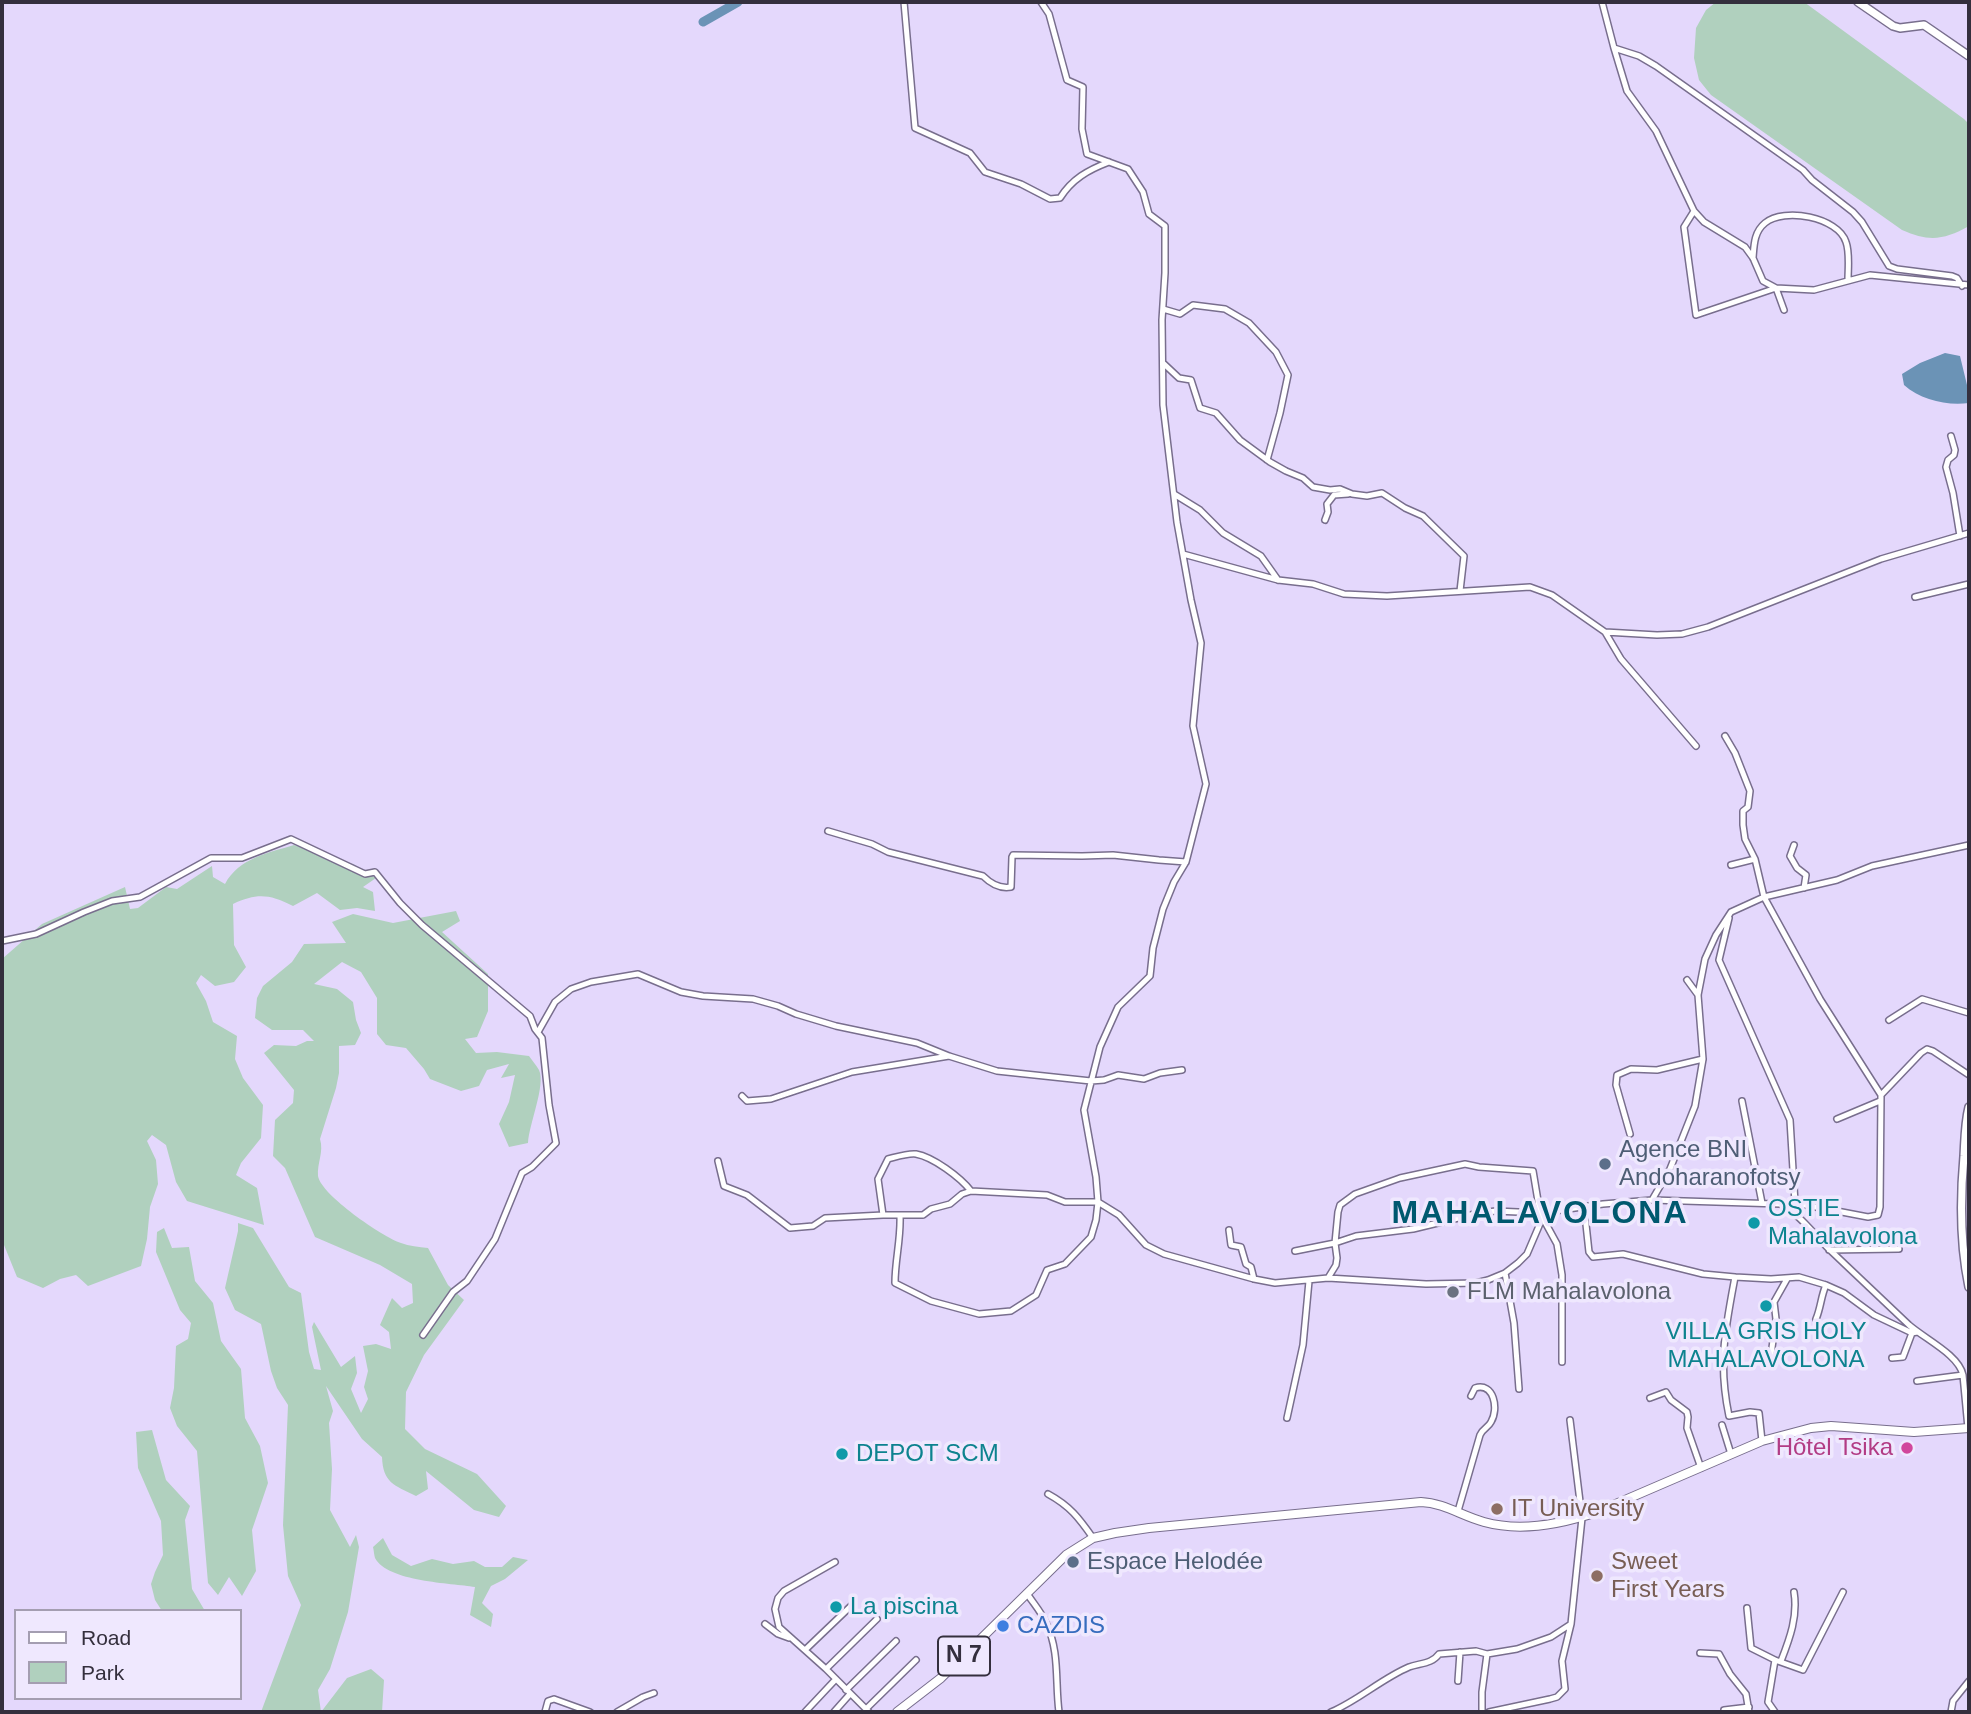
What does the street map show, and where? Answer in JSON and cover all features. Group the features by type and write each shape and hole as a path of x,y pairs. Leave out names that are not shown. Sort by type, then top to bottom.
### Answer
{"main road":[{"name":"N 7","path":"897,1712 941,1678 1066,1555 1093,1538 1149,1528 1421,1502 1438,1504 1486,1522 1528,1526 1548,1524 1582,1518 1762,1441 1786,1434 1821,1427 1914,1432 1969,1428"}],"street":[{"path":"904,2 915,128 970,153 985,172 1021,184 1051,199 1060,198 1067,187 1088,170 1109,162"},
{"path":"901,1216 895,1283 931,1301 979,1314 1011,1311 1036,1295 1047,1270 1065,1264 1091,1237 1098,1202 1084,1110 1091,1081 1100,1046 1118,1007 1150,976 1153,948 1163,909 1174,881 1186,862 1206,784 1193,726 1201,643 1183,554 1163,405 1165,226 1149,214 1143,192 1128,169 1087,154 1082,129 1083,87 1067,80 1049,14 1041,2"},
{"path":"1602,2 1627,91 1656,131 1694,211 1704,222 1745,247 1763,281 1776,288 1784,310"},
{"path":"1858,2 1892,26 1900,28 1924,25 1969,55"},
{"path":"1614,48 1639,56 1656,66 1803,170 1853,212 1889,265 1897,269 1952,276 1964,286"},
{"path":"1694,211 1684,228 1696,315 1776,288 1814,290 1870,275 1964,286"},
{"path":"1753,258 1755,236 1766,222 1786,216 1816,217 1835,228 1846,242 1848,279"},
{"path":"1163,309 1180,314 1193,305 1225,309 1249,323 1276,352 1288,375 1267,460"},
{"path":"1163,363 1179,378 1191,380 1200,408 1216,413 1240,440 1267,460 1303,478 1313,487 1330,491 1340,489 1352,494"},
{"path":"1951,436 1955,450 1946,467 1960,536"},
{"path":"1325,520 1327,504 1334,495 1367,496 1382,493 1423,516 1465,556 1460,591"},
{"path":"1174,494 1200,510 1223,533 1261,556 1278,580"},
{"path":"1605,632 1682,634 1708,627 1881,559 1969,533"},
{"path":"1183,554 1278,580 1313,584 1345,594 1387,596 1530,587 1544,590 1605,632 1621,659 1696,746"},
{"path":"1914,597 1969,584"},
{"path":"1295,1251 1356,1236 1413,1229 1479,1213 1496,1211 1540,1214 1584,1206 1652,1200 1795,1203 1868,1217 1878,1215 1881,1098 1820,999 1763,897 1755,859 1745,839 1742,825 1743,811 1748,807 1750,791 1735,753 1724,736"},
{"path":"828,831 872,844 888,852 984,876 1006,888 1012,887 1013,855 1017,854 1113,855 1186,862"},
{"path":"2,941 36,934 112,901 140,897 211,858 242,858 291,839 365,874 375,872 422,925 530,1016 542,1038 555,1143 532,1167 522,1173 495,1239 467,1281 453,1292 424,1335"},
{"path":"1794,845 1790,856 1797,868 1806,875 1804,888"},
{"path":"1652,1200 1670,1168 1695,1107 1703,1059 1698,995 1705,959 1731,912 1763,897 1837,880 1872,866 1969,845"},
{"path":"1731,865 1755,859"},
{"path":"1731,912 1719,960 1790,1120 1795,1203"},
{"path":"538,1032 555,1002 571,989 591,982 638,974 681,992 753,999 836,1026 917,1043 997,1071 1091,1081 1104,1080 1118,1074 1144,1080 1160,1073 1182,1070"},
{"path":"1687,980 1698,995"},
{"path":"1889,1020 1922,999 1969,1013"},
{"path":"1837,1119 1881,1098 1927,1049 1969,1075"},
{"path":"742,1096 747,1101 771,1099 852,1072 949,1056"},
{"path":"1630,1134 1616,1085 1617,1075 1631,1069 1657,1070 1703,1059"},
{"path":"1742,1101 1762,1203"},
{"path":"1969,1107 1967,1158 1961,1194 1966,1235 1964,1259 1969,1287"},
{"path":"883,1215 877,1179 888,1159 915,1154 937,1163 964,1182 971,1191"},
{"path":"718,1161 723,1186 747,1195 790,1228 813,1226 825,1218 923,1215 932,1209 950,1204 962,1194 971,1191 1047,1195 1065,1202 1098,1202 1119,1215 1146,1245 1164,1254 1275,1283 1328,1278 1380,1283 1466,1283 1488,1280 1505,1273 1527,1254 1539,1226 1540,1214 1533,1171 1465,1164 1400,1178 1348,1198 1340,1205 1338,1212 1335,1243 1338,1258 1328,1278"},
{"path":"1780,1204 1789,1208 1914,1332 1956,1360 1962,1368 1969,1428"},
{"path":"1584,1206 1589,1252 1593,1257 1623,1254 1703,1274 1787,1279 1799,1277 1844,1293 1874,1315 1914,1332"},
{"path":"1540,1214 1557,1244 1562,1275 1562,1362"},
{"path":"1230,1230 1231,1245 1241,1247 1245,1264 1251,1267 1254,1279"},
{"path":"1829,1250 1899,1249"},
{"path":"1505,1273 1514,1323 1519,1389"},
{"path":"1735,1277 1725,1328 1723,1389 1728,1416 1759,1413 1762,1441"},
{"path":"1770,1362 1776,1319 1774,1301 1787,1279"},
{"path":"1287,1418 1303,1345 1309,1281"},
{"path":"1816,1318 1826,1285"},
{"path":"1892,1358 1903,1357 1914,1332"},
{"path":"1917,1381 1963,1375"},
{"path":"1458,1511 1480,1435 1491,1423 1494,1409 1491,1392 1486,1387 1475,1388 1471,1396"},
{"path":"1650,1398 1666,1392 1671,1400 1687,1412 1686,1428 1701,1468"},
{"path":"1489,1712 1557,1697 1565,1689 1562,1661 1572,1624 1582,1518 1570,1420"},
{"path":"1723,1425 1731,1454"},
{"path":"1048,1494 1066,1504 1093,1538"},
{"path":"835,1562 784,1591 778,1598 775,1609 779,1627 867,1711 916,1660"},
{"path":"1775,1712 1768,1702 1778,1660 1793,1629 1796,1603 1794,1592"},
{"path":"1747,1608 1751,1648 1803,1670 1843,1592"},
{"path":"1028,1595 1045,1621 1051,1636 1057,1666 1059,1712"},
{"path":"805,1650 852,1605"},
{"path":"826,1669 877,1619"},
{"path":"765,1624 778,1634 792,1639"},
{"path":"1331,1712 1410,1667 1436,1660 1439,1654 1476,1651 1487,1654 1517,1649 1551,1637 1572,1624"},
{"path":"834,1712 848,1692 895,1641"},
{"path":"1458,1681 1460,1652"},
{"path":"1700,1653 1719,1654 1746,1694 1749,1710 1724,1710"},
{"path":"1482,1712 1487,1654"},
{"path":"805,1712 836,1679"},
{"path":"1951,1712 1953,1701 1969,1681"},
{"path":"617,1712 654,1693"},
{"path":"545,1712 548,1701 554,1699 590,1712"}],"green space":[{"path":"1716,2 1804,2 1964,119 1969,124 1969,226 1936,238 1902,230 1711,95 1699,80 1694,58 1696,28 1706,10"},
{"path":"294,845 353,864 376,878 363,887 373,892 375,911 357,908 340,910 317,893 293,906 263,896 241,900 233,904 234,945 246,967 234,982 215,986 201,975 196,983 213,1022 237,1036 235,1059 243,1078 263,1105 261,1138 241,1163 236,1175 257,1188 264,1225 187,1201 176,1182 166,1145 152,1135 147,1141 156,1160 158,1184 150,1207 141,1266 88,1286 76,1275 60,1279 43,1288 17,1277 4,1245 2,1248 2,959 42,924 125,887 130,909 138,908 166,887 177,889 212,866 213,877 225,884 246,862"},
{"path":"456,911 460,921 442,932 488,974 488,1011 477,1037 465,1039 476,1053 497,1052 529,1056 539,1070 539,1095 528,1143 509,1147 499,1124 509,1102 515,1075 501,1078 509,1064 487,1070 479,1086 461,1091 430,1079 406,1048 386,1045 377,1034 377,998 361,972 342,962 314,984 337,989 353,1002 361,1033 355,1045 339,1046 339,1073 320,1139 318,1176 330,1194 368,1224 401,1243 428,1248 448,1285 464,1300 424,1355 406,1392 405,1429 425,1449 477,1474 506,1506 499,1517 474,1510 426,1471 428,1489 416,1496 396,1486 387,1478 382,1457 362,1439 326,1386 333,1411 329,1423 332,1469 330,1510 350,1547 356,1535 359,1547 348,1612 330,1669 318,1690 321,1712 261,1712 301,1605 288,1576 283,1525 288,1405 277,1388 271,1371 261,1324 235,1310 225,1288 238,1223 253,1228 289,1287 301,1293 314,1369 321,1370 312,1327 314,1322 341,1367 355,1356 357,1373 351,1389 361,1413 368,1399 364,1387 368,1371 363,1346 376,1344 391,1349 389,1332 380,1325 392,1298 402,1308 413,1303 412,1284 380,1265 315,1237 285,1168 273,1156 275,1120 293,1103 294,1090 264,1053 274,1045 296,1046 314,1041 303,1030 272,1030 255,1018 257,998 263,986 292,962 304,944 346,943 332,922 353,914 393,923"},
{"path":"164,1228 172,1248 189,1247 195,1281 213,1303 221,1341 241,1369 245,1418 260,1446 268,1483 252,1530 256,1571 242,1596 229,1577 218,1595 208,1583 197,1451 177,1426 170,1408 176,1346 188,1339 191,1323 180,1310 156,1252 157,1232"},
{"path":"152,1430 166,1480 190,1506 185,1520 192,1589 204,1609 161,1609 155,1600 151,1584 163,1555 161,1521 138,1468 136,1432"},
{"path":"383,1538 392,1555 411,1566 432,1559 453,1564 474,1561 485,1567 502,1567 513,1557 528,1560 505,1579 491,1586 482,1603 493,1614 491,1627 470,1615 475,1587 406,1577 382,1566 375,1558 373,1547"},
{"path":"371,1669 384,1680 382,1712 321,1712 347,1678"}],"water":[{"path":"1945,353 1960,356 1969,386 1969,403 1935,401 1918,395 1904,385 1902,374"}],"waterway":[{"path":"703,22 738,2"}],"place":[{"name":"Agence BNI Andoharanofotsy","path":"1605,1164"},
{"name":"OSTIE Mahalavolona","path":"1754,1223"},
{"name":"FLM Mahalavolona","path":"1453,1292"},
{"name":"VILLA GRIS HOLY MAHALAVOLONA","path":"1766,1306"},
{"name":"Hôtel Tsika","path":"1907,1448"},
{"name":"DEPOT SCM","path":"842,1454"},
{"name":"IT University","path":"1497,1509"},
{"name":"Espace Helodée","path":"1073,1562"},
{"name":"Sweet First Years","path":"1597,1576"},
{"name":"La piscina","path":"836,1607"},
{"name":"CAZDIS","path":"1003,1626"}],"district":[{"name":"MAHALAVOLONA","path":"1540,1214"}]}
